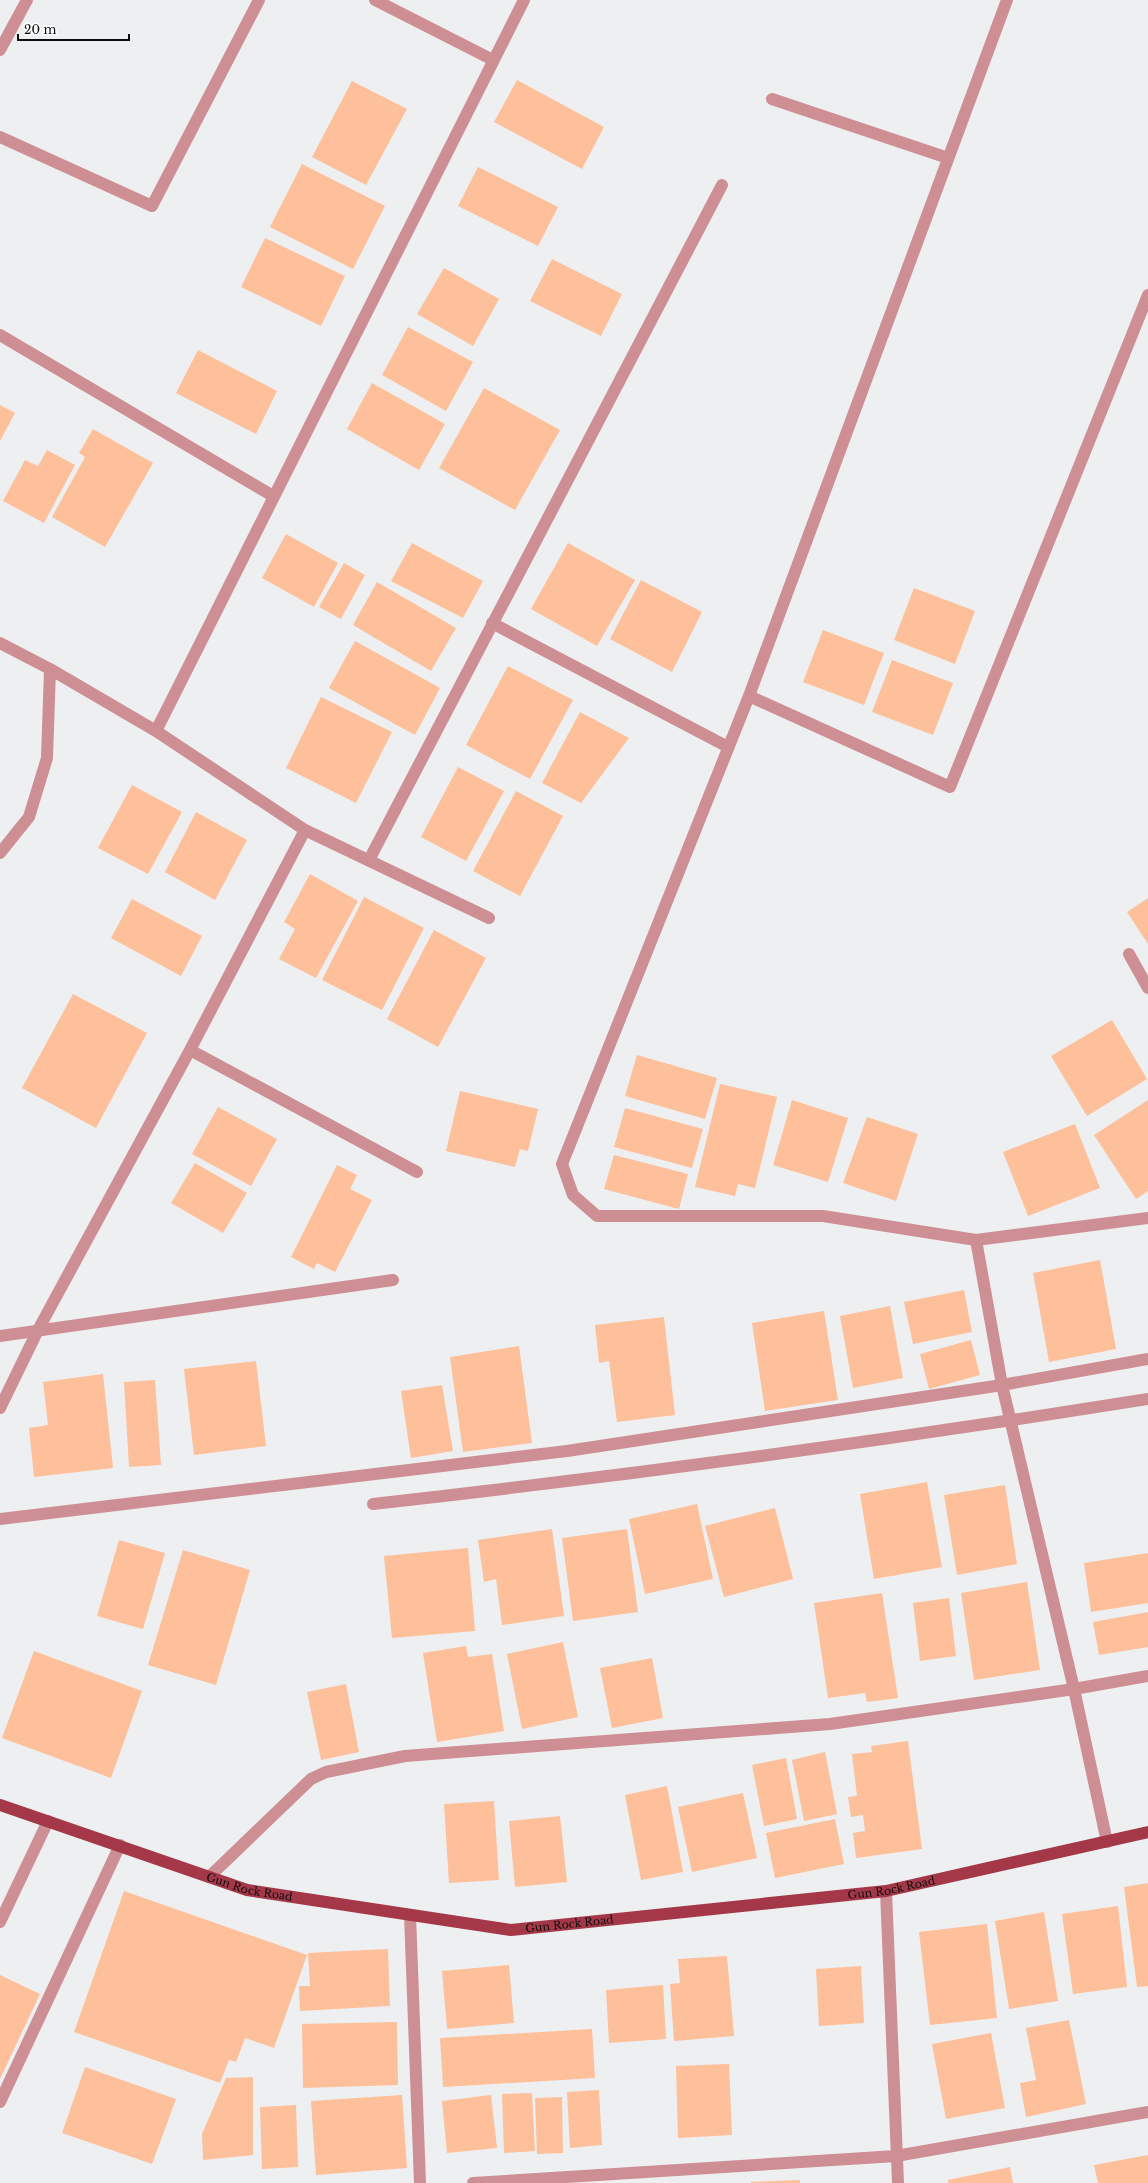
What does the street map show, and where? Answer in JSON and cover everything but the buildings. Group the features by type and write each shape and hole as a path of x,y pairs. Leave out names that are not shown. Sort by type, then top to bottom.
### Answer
{"main road":[{"name":"Gun Rock Road","path":"0,1805 120,1845 247,1890 511,1930 886,1891 1148,1832"}],"street":[{"path":"0,50 27,0"},
{"path":"0,137 152,206 259,0"},
{"path":"375,0 493,60"},
{"path":"156,731 524,0"},
{"path":"1007,0 749,696 562,1164 574,1195 597,1216 823,1216 976,1240 1148,1218"},
{"path":"772,99 948,158"},
{"path":"369,860 722,185"},
{"path":"749,696 950,787 1148,295"},
{"path":"0,335 273,496"},
{"path":"492,623 728,747"},
{"path":"0,643 50,669 156,731 305,830 489,918"},
{"path":"0,853 29,817 47,758 50,669"},
{"path":"0,1408 38,1330 190,1050 305,830"},
{"path":"1128,954 1148,988"},
{"path":"190,1050 417,1172"},
{"path":"976,1240 1010,1421 1074,1689 1107,1842"},
{"path":"0,1336 393,1280"},
{"path":"0,1519 567,1451 1002,1384 1148,1359"},
{"path":"373,1504 578,1481 1010,1421 1148,1399"},
{"path":"209,1877 311,1779 326,1772 404,1756 830,1724 1074,1689 1148,1676"},
{"path":"0,1922 48,1821"},
{"path":"0,2102 120,1845"},
{"path":"886,1891 898,2183"},
{"path":"410,1915 420,2183"},
{"path":"473,2183 896,2156 1148,2112"}]}
